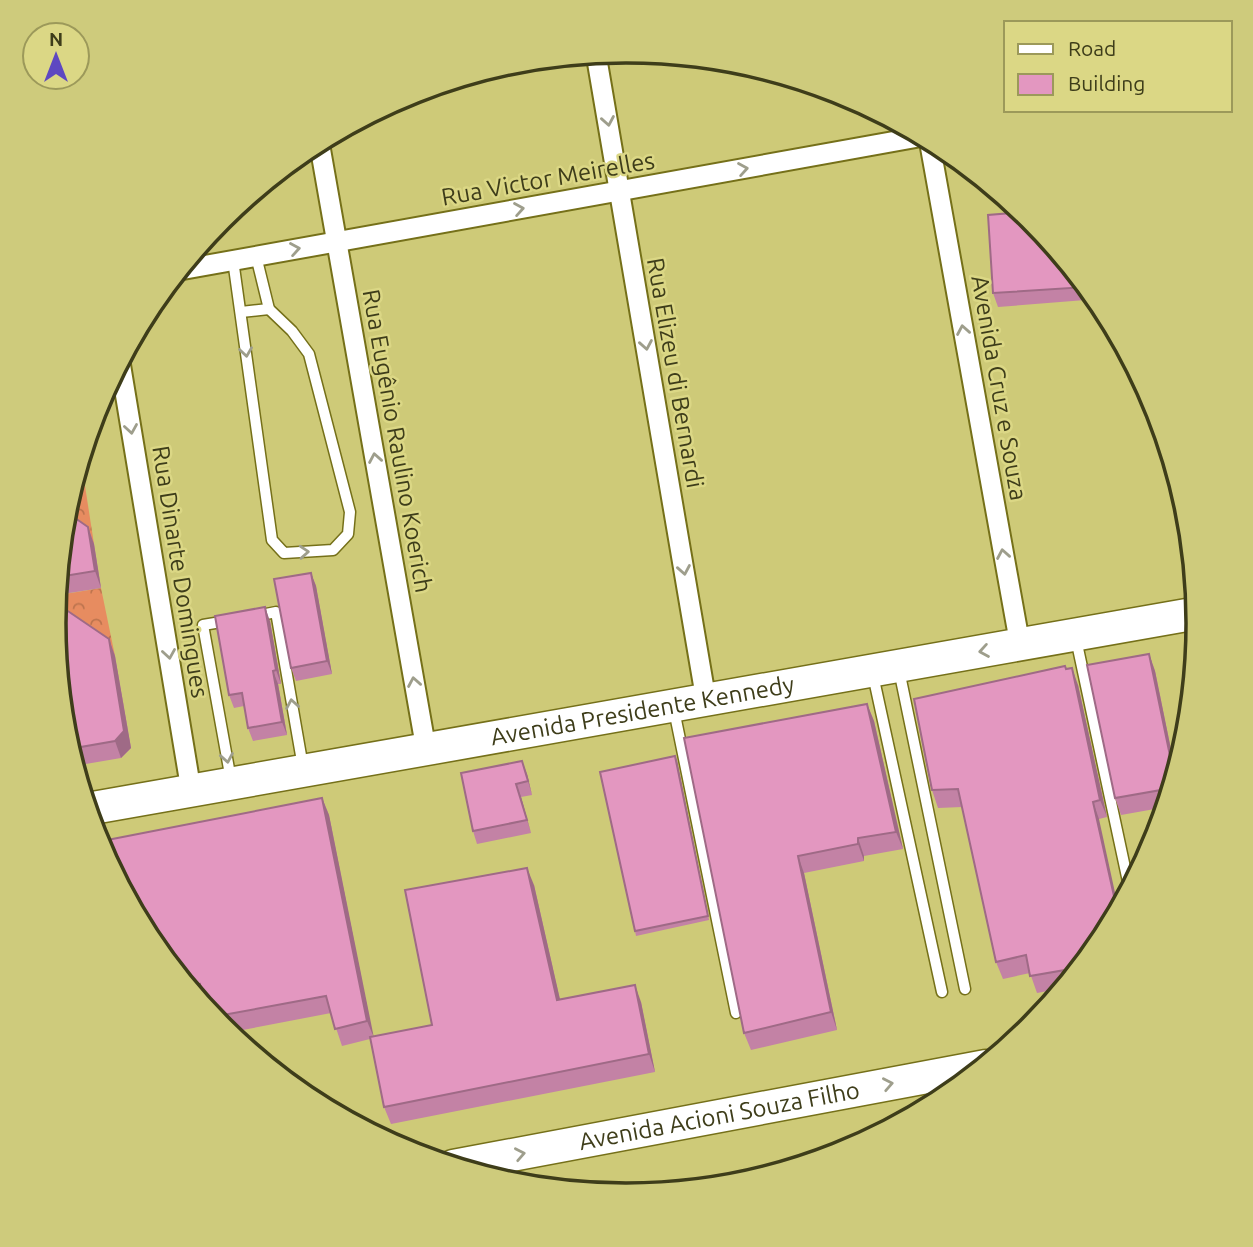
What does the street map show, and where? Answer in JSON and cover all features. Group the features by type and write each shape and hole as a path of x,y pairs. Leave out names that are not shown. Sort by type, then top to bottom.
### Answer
{"main road":[{"name":"Avenida Presidente Kennedy","path":"97,807 1187,615"},
{"name":"Avenida Acioni Souza Filho","path":"473,1162 965,1070"}],"street":[{"name":"Rua Elizeu di Bernardi","path":"598,64 706,700"},
{"name":"Rua Victor Meirelles","path":"194,267 908,139"},
{"name":"Rua Eugênio Raulino Koerich","path":"321,153 426,749"},
{"name":"Avenida Cruz e Souza","path":"932,153 1020,645"},
{"name":"Rua Dinarte Domingues","path":"123,379 191,790"}],"lane":[{"path":"233,260 272,540 284,553 333,550 348,534 350,512 313,368 309,355 292,331 269,309 256,256"},
{"path":"241,312 269,309"},
{"path":"231,783 203,625 276,612 304,771"},
{"path":"1075,635 1127,876"},
{"path":"885,668 965,989"},
{"path":"885,668 942,992"},
{"path":"674,706 736,1013"}],"green space":[{"path":"84,481 94,544 74,530"},
{"path":"101,588 115,656 66,622 67,594"}],"building":[{"path":"1008,213 1048,254 1075,288 993,293 988,215"},
{"path":"76,519 88,527 95,571 68,575"},
{"path":"311,573 327,661 291,668 274,579"},
{"path":"265,607 282,722 248,728 242,693 229,695 215,616"},
{"path":"66,610 109,639 124,731 115,741 80,747 67,660"},
{"path":"1149,654 1170,758 1161,790 1115,798 1087,665"},
{"path":"1065,666 1066,669 1072,668 1100,800 1093,802 1115,899 1093,935 1067,970 1030,976 1026,955 996,962 958,789 932,790 914,699"},
{"path":"867,704 896,832 858,838 858,844 798,856 831,1012 744,1033 684,738"},
{"path":"675,756 708,916 635,931 600,772"},
{"path":"522,761 528,781 516,784 527,820 473,831 461,773"},
{"path":"322,798 367,1021 335,1029 326,996 225,1015 160,935 141,904 110,840"},
{"path":"527,868 557,1000 635,985 649,1054 384,1107 370,1037 432,1025 405,890"}]}
